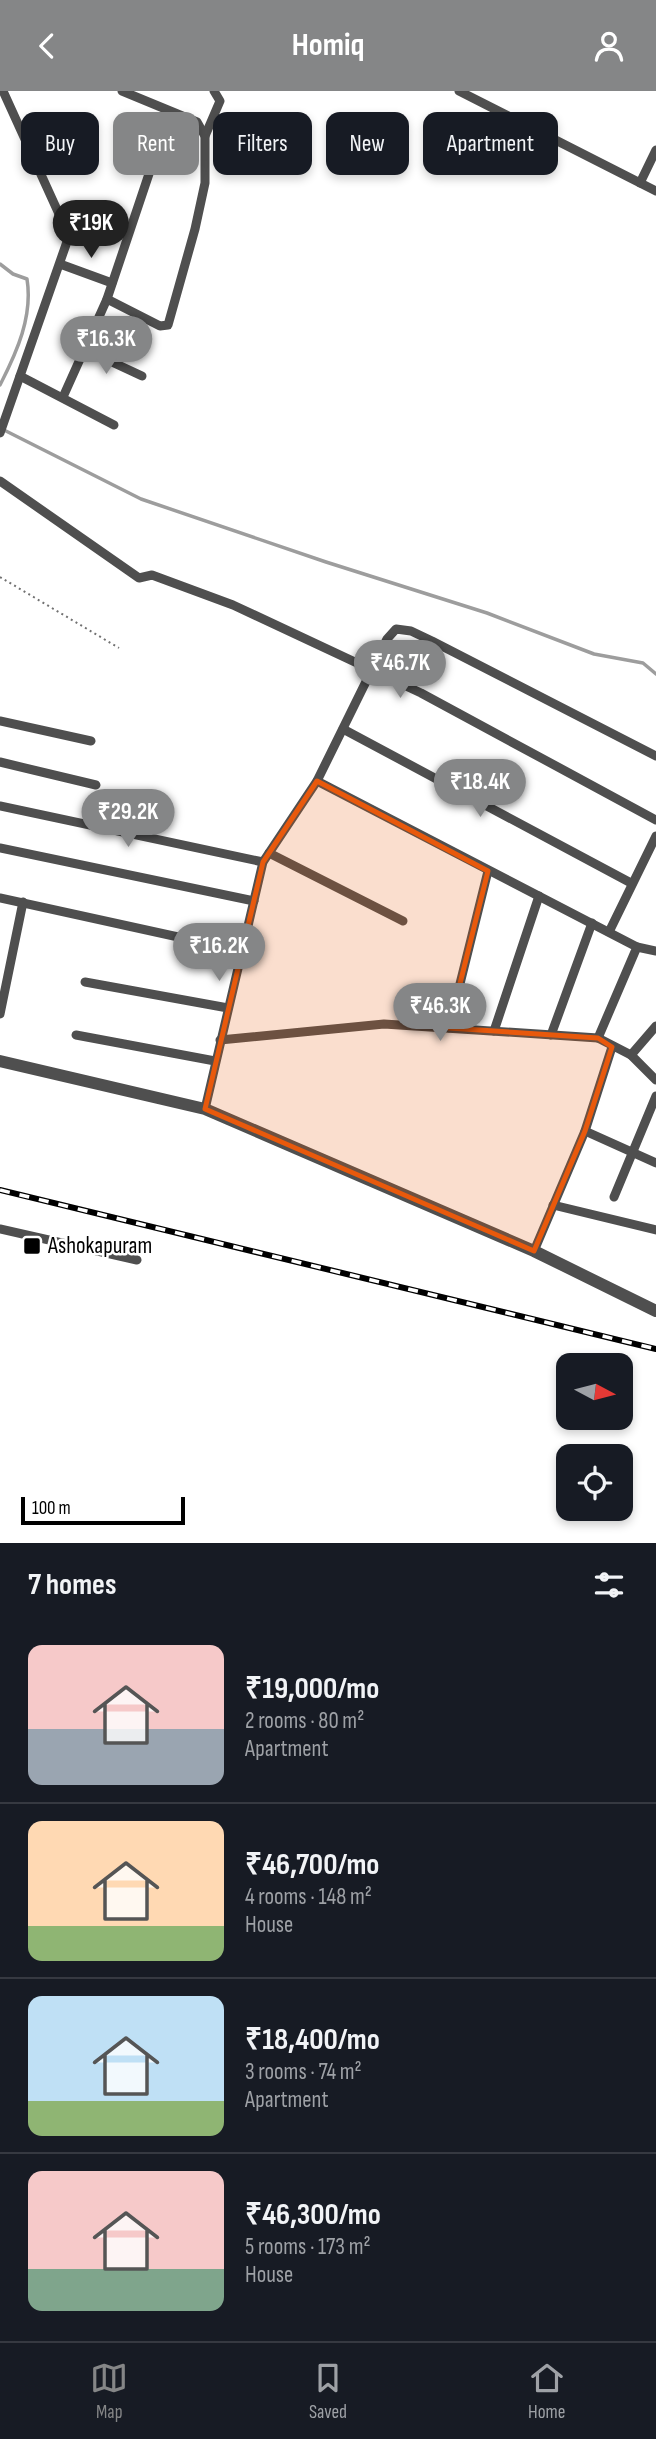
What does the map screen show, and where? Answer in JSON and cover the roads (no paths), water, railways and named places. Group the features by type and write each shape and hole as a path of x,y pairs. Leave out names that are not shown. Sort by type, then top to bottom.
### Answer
{"street":[{"path":"0,433 68,241 68,231 3,91"},
{"path":"122,91 197,122 205,136"},
{"path":"107,299 160,326 168,325 205,183 205,136 220,101 214,91"},
{"path":"458,91 656,191"},
{"path":"640,183 656,150"},
{"path":"63,397 107,299 149,175"},
{"path":"60,264 112,283"},
{"path":"84,349 142,376"},
{"path":"20,376 114,425"},
{"path":"0,481 139,578 152,575 233,605 372,670 421,693 656,820"},
{"path":"205,1109 262,862 317,781 387,639 396,629 411,631 656,756"},
{"path":"0,721 91,741"},
{"path":"343,729 631,883"},
{"path":"0,762 96,785"},
{"path":"317,781 637,947 656,951"},
{"path":"0,806 262,862"},
{"path":"609,932 656,836"},
{"path":"0,848 254,901"},
{"path":"269,853 404,921"},
{"path":"449,1028 488,871"},
{"path":"494,1031 539,896"},
{"path":"0,898 242,951"},
{"path":"0,1014 23,902"},
{"path":"551,1035 592,923"},
{"path":"598,1038 637,947"},
{"path":"85,982 228,1008"},
{"path":"220,1040 384,1024 598,1038 631,1055 656,1080"},
{"path":"631,1055 656,1026"},
{"path":"76,1035 215,1061"},
{"path":"534,1251 585,1131 612,1047"},
{"path":"0,1061 205,1109 534,1251 656,1311"},
{"path":"614,1197 656,1096"},
{"path":"585,1131 656,1163"},
{"path":"553,1205 656,1230"},
{"path":"0,1229 137,1260"}],"waterway":[{"path":"0,264 13,274 27,279 28,293 22,334 0,385"},
{"path":"2,429 141,499 487,613 594,654 643,663 656,674"}],"railway":[{"path":"0,1190 656,1349"}],"place":[{"name":"Ashokapuram","path":"32,1246"}]}
